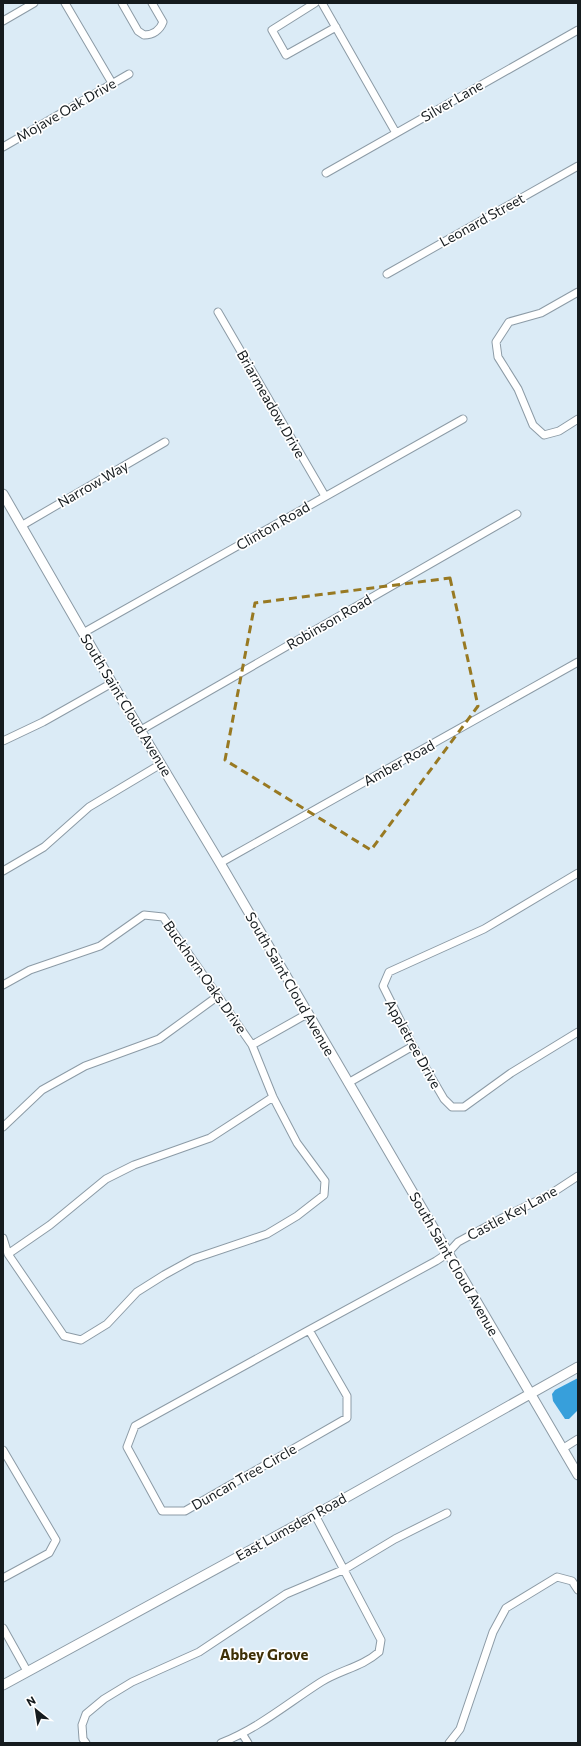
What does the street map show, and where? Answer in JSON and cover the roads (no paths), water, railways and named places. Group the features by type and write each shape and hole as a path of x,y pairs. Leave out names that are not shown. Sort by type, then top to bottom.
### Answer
{"street":[{"path":"3,21 34,3"},
{"path":"66,3 112,83"},
{"path":"122,3 140,34 147,35 161,28 164,22 152,3"},
{"path":"315,3 272,30 286,55 336,27"},
{"path":"322,3 396,133"},
{"name":"Silver Lane","path":"326,173 578,30"},
{"name":"Mojave Oak Drive","path":"3,147 129,74"},
{"name":"Leonard Street","path":"387,274 578,166"},
{"path":"578,292 541,313 509,322 496,342 498,357 518,389 533,425 544,435 559,431 578,419"},
{"name":"Briarmeadow Drive","path":"218,312 325,496"},
{"name":"Clinton Road","path":"83,634 463,419"},
{"name":"Narrow Way","path":"21,526 165,442"},
{"name":"South Saint Cloud Avenue","path":"3,494 83,634 220,863 578,1475"},
{"name":"Robinson Road","path":"141,730 517,514"},
{"name":"Amber Road","path":"220,863 578,662"},
{"path":"3,741 43,722 112,683"},
{"path":"3,871 44,847 89,807 161,764"},
{"name":"Appletree Drive","path":"578,873 484,929 388,972 383,986 413,1046 444,1099 452,1106 464,1107 511,1073 578,1032"},
{"name":"Buckhorn Oaks Drive","path":"3,985 30,970 100,946 144,915 163,917 252,1045 273,1097 297,1143 325,1180 324,1195 297,1216 267,1234 193,1259 164,1275 137,1292 107,1324 81,1340 64,1336 8,1254 3,1238"},
{"path":"3,1127 42,1090 85,1066 159,1039 218,996"},
{"name":"Buckhorn Oaks Drive","path":"252,1045 308,1014"},
{"path":"348,1083 413,1046"},
{"path":"8,1254 50,1225 106,1178 134,1165 210,1138 273,1097"},
{"name":"Castle Key Lane","path":"448,1253 458,1242 549,1194 578,1176"},
{"name":"Duncan Tree Circle","path":"309,1330 347,1396 347,1418 185,1511 162,1510 127,1447 135,1426 448,1253"},
{"name":"East Lumsden Road","path":"3,1685 315,1515 578,1367"},
{"path":"562,1449 578,1439"},
{"path":"3,1450 56,1540 49,1553 3,1578"},
{"path":"86,1743 83,1739 82,1725 86,1714 104,1698 132,1682 199,1652 286,1594 345,1569 395,1539 446,1513"},
{"path":"221,1743 242,1735 280,1711 322,1681 370,1660 379,1652 380,1640 345,1569 315,1515"},
{"path":"449,1743 460,1729 493,1632 506,1608 557,1577 572,1581 578,1590"},
{"path":"3,1628 27,1671"},
{"path":"242,1735 248,1743"}],"water":[{"path":"578,1378 578,1410 569,1419 565,1419 553,1401 552,1394 555,1390"}],"district":[{"name":"Abbey Grove","path":"264,1655"}]}
